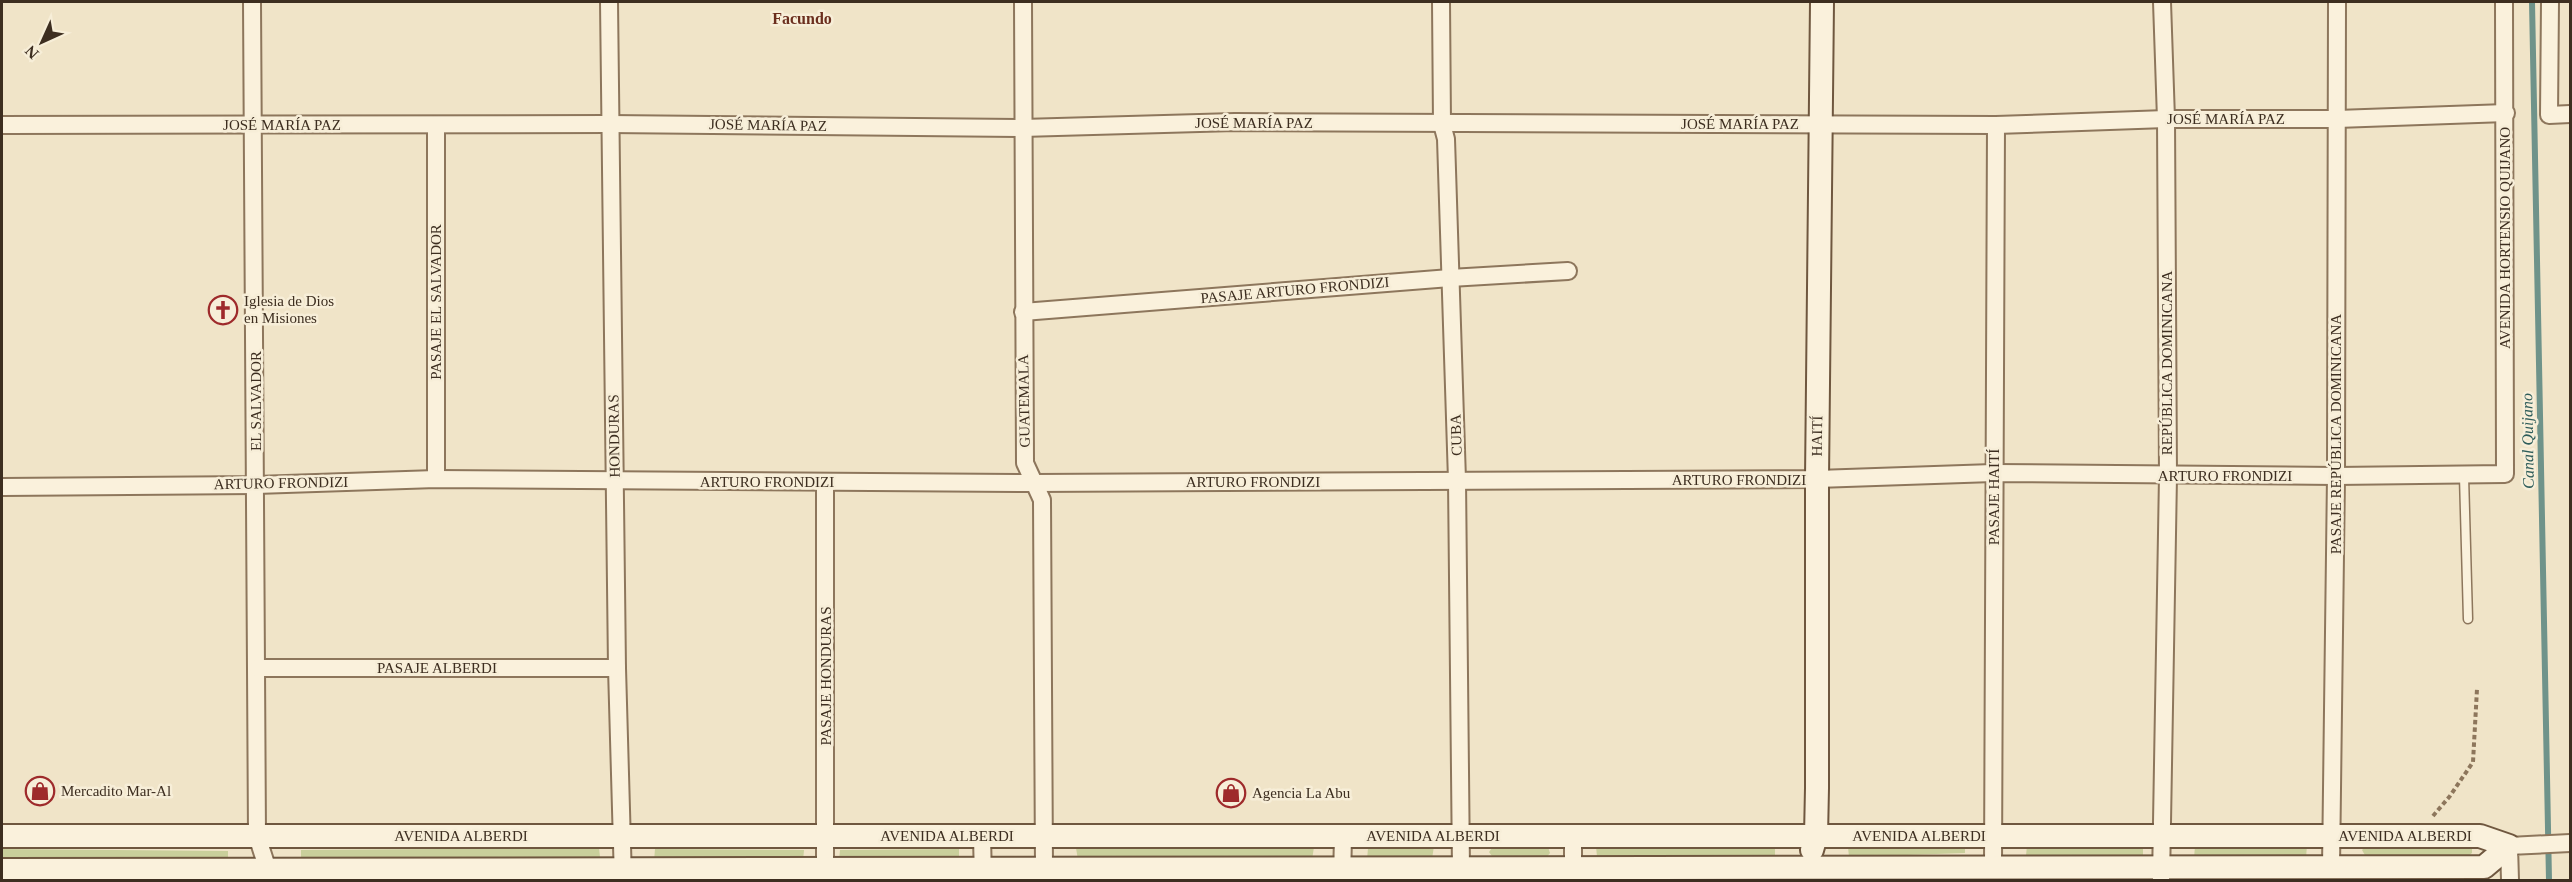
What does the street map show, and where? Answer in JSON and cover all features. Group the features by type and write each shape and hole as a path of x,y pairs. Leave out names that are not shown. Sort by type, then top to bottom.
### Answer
{"main road":[{"name":"HAITÍ","path":"1805,874 1816,836 1822,2"},
{"name":"AVENIDA ALBERDI","path":"2,836 2480,836 2509,846"},
{"name":"AVENIDA ALBERDI","path":"2,870 268,875 623,875 825,870 982,875 1044,869 1342,875 1461,868 1573,874 1805,874 1994,868 2161,874 2331,867 2400,871 2484,867 2509,846"}],"street":[{"name":"EL SALVADOR","path":"252,2 258,836 268,875"},
{"name":"HONDURAS","path":"609,2 617,668 623,875"},
{"name":"GUATEMALA","path":"1023,2 1025,463 1042,500 1044,869"},
{"name":"CUBA","path":"1441,2 1442,124 1446,139 1457,480 1461,868"},
{"name":"REPÚBLICA DOMINICANA","path":"2161,874 2168,476 2163,2"},
{"name":"PASAJE REPÚBLICA DOMINICANA","path":"2331,867 2336,476 2337,2"},
{"name":"AVENIDA HORTENSIO QUIJANO","path":"2504,2 2505,474"},
{"path":"2550,2 2550,115 2571,114"},
{"name":"JOSÉ MARÍA PAZ","path":"2,125 609,124 1022,128 1235,122 1996,125 2166,119 2337,119 2506,113"},
{"name":"PASAJE EL SALVADOR","path":"436,125 436,479"},
{"name":"PASAJE HAITÍ","path":"1994,868 1993,473 1996,125"},
{"name":"PASAJE ARTURO FRONDIZI","path":"1023,312 1450,278 1568,271"},
{"name":"ARTURO FRONDIZI","path":"2,487 256,485 436,479 1034,483 1817,479 1993,473 2168,476 2505,474"},
{"name":"PASAJE HONDURAS","path":"825,482 825,870"},
{"name":"PASAJE ALBERDI","path":"258,668 617,668"},
{"path":"982,836 982,875"},
{"path":"1342,875 1343,836"},
{"path":"1573,836 1573,874"},
{"path":"2510,880 2509,846 2564,843"}],"lane":[{"path":"2464,476 2468,619"}],"path":[{"path":"2416,836 2450,796 2473,762 2477,689"}],"green space":[{"path":"1965,843 1965,853 1849,857 1848,847"},
{"path":"2143,844 2143,857 2026,856 2027,845"},
{"path":"1543,845 1548,847 1550,853 1546,858 1494,859 1489,852 1492,848"},
{"path":"2307,845 2306,858 2194,858 2195,846"},
{"path":"2467,845 2472,848 2472,853 2468,856 2366,857 2362,850 2365,847"},
{"path":"1434,846 1432,859 1367,860 1368,848"},
{"path":"1596,846 1775,847 1775,860 1597,857"},
{"path":"1314,847 1312,860 1078,860 1076,848"},
{"path":"599,848 600,857 301,860 301,850"},
{"path":"2,849 228,851 228,863 2,860"},
{"path":"655,849 804,850 803,861 654,861"},
{"path":"959,849 959,861 839,861 840,850"}],"waterway":[{"name":"Canal Quijano","path":"2532,2 2549,880"}],"place":[{"name":"Iglesia de Dios en Misiones","path":"223,310"},
{"name":"Mercadito Mar-Al","path":"40,791"},
{"name":"Agencia La Abu","path":"1231,793"}],"district":[{"name":"Facundo","path":"802,18"}]}
